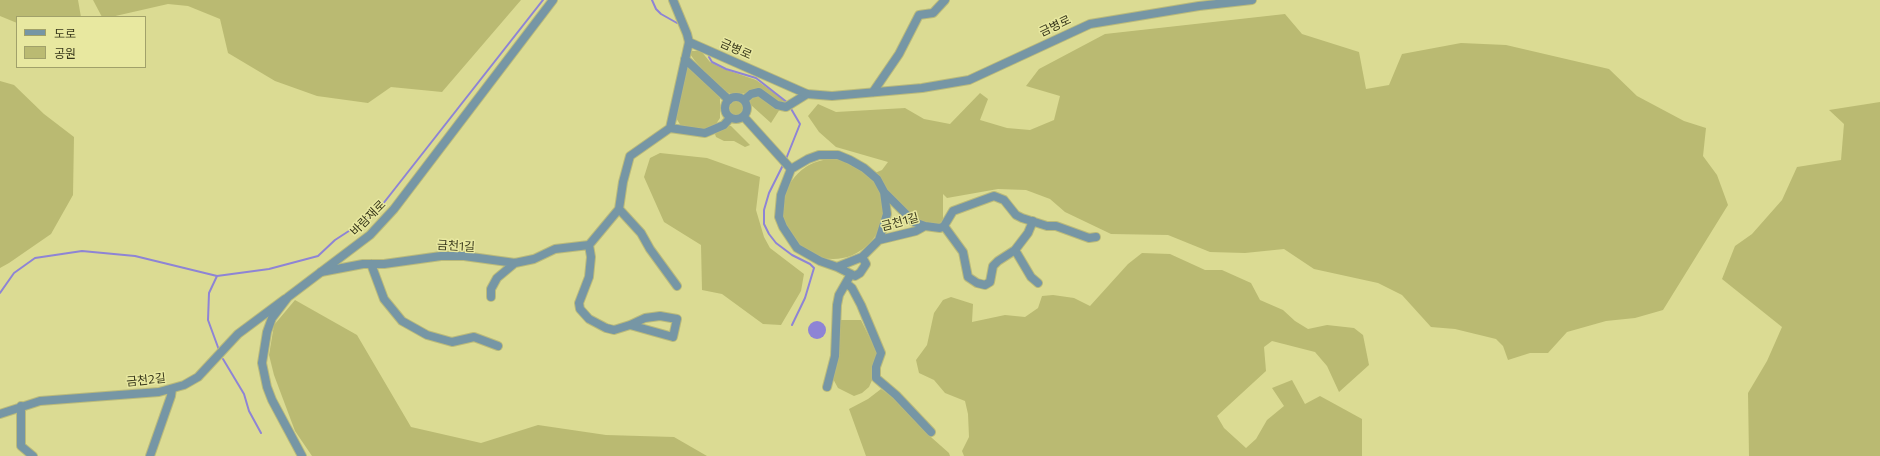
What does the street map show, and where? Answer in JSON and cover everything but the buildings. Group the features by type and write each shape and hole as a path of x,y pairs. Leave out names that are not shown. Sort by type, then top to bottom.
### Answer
{"street":[{"name":"바람재로","path":"302,456 272,400 267,387 262,363 267,332 272,318 288,297 370,235 394,209 553,0"},
{"path":"630,325 673,337 677,319 660,316 645,318 614,330 606,328 589,319 580,309 581,296 589,276 592,257 589,245 619,209 623,182 630,156 670,128 688,38 673,0"},
{"path":"874,92 899,54 917,18 933,13 945,0"},
{"name":"금병로","path":"688,38 807,94 832,96 922,88 968,80 1090,24 1199,6 1252,0"},
{"path":"685,59 729,100"},
{"path":"744,100 751,94 759,92 777,105 789,105 807,94"},
{"path":"738,97 744,100 748,110 744,117 737,120 730,118 725,109 729,100 738,97"},
{"path":"744,117 790,168 779,207 779,217 783,227 797,248 820,261 855,276 860,273 866,264 862,257"},
{"path":"670,128 706,133 724,125 730,118"},
{"name":"금천1길","path":"790,168 819,155 838,155 864,168 877,179 884,192 887,214 879,240"},
{"path":"884,192 914,222 925,226"},
{"path":"1033,221 1028,233 1015,250 993,266 990,282 985,285 977,283 968,277 963,252 944,226 953,210 994,196 1004,200 1016,215 1033,221 1056,226 1089,238 1096,237"},
{"path":"619,209 641,233 650,249 677,286"},
{"name":"금천1길","path":"879,240 916,231 925,226 940,228 944,226"},
{"path":"837,267 862,257 879,240"},
{"name":"금천1길","path":"321,272 371,264 384,264 441,256 464,256 516,263 534,259 555,249 589,245"},
{"path":"1015,250 1031,277 1038,284"},
{"path":"491,297 491,289 497,278 516,263"},
{"path":"371,264 384,299 402,321 427,335 446,340 459,342 474,337 498,346"},
{"path":"826,387 835,356 837,305 839,295 851,274"},
{"path":"846,284 852,288 861,305 881,353 876,367 876,378 896,395 931,432"},
{"name":"금천2길","path":"0,414 40,401 159,392 184,385 198,377 238,334 288,297"},
{"path":"150,456 172,396 172,389"},
{"path":"21,406 21,446 33,456"}],"green space":[{"path":"0,0 78,0 81,16 16,16 16,23 0,16"},
{"path":"93,0 521,0 442,92 391,87 368,103 317,96 275,81 228,53 220,19 188,6 168,4 115,16 101,16"},
{"path":"1285,14 1302,34 1359,52 1366,89 1389,85 1402,54 1461,43 1506,45 1609,69 1637,96 1684,121 1706,128 1703,156 1717,175 1728,205 1663,310 1635,318 1606,321 1567,332 1548,353 1530,353 1508,360 1503,346 1496,339 1455,329 1431,327 1402,295 1378,283 1314,269 1284,249 1245,253 1210,252 1168,235 1111,234 1065,212 1050,199 1026,190 998,189 947,198 943,194 943,222 937,224 919,221 884,187 875,173 882,170 888,162 836,147 819,132 808,116 818,104 836,112 905,108 924,119 950,124 980,93 988,99 980,120 1007,128 1030,130 1054,120 1060,96 1026,86 1039,69 1105,34"},
{"path":"690,51 701,51 710,62 724,69 756,80 786,101 786,103 781,105 764,92 737,94 723,92 695,61 690,54"},
{"path":"690,68 720,98 720,118 716,124 709,129 681,126 676,118 686,69"},
{"path":"0,81 14,85 44,114 74,137 73,195 51,234 0,268"},
{"path":"758,95 780,109 771,123 751,105 750,101 753,97"},
{"path":"736,100 742,103 745,109 742,115 736,118 730,115 727,109 730,103"},
{"path":"1880,102 1880,456 1749,456 1748,393 1767,361 1782,327 1722,279 1735,246 1752,234 1782,200 1797,167 1841,160 1844,124 1829,110"},
{"path":"726,126 731,126 750,145 745,147 734,141 724,141 716,137 715,134"},
{"path":"660,153 707,158 760,177 756,210 764,237 770,248 804,274 801,291 781,325 763,324 722,294 702,290 701,245 664,222 644,177 650,158"},
{"path":"833,159 852,163 868,174 879,190 883,209 879,228 868,244 852,255 833,259 814,255 798,244 787,228 783,209 787,190 798,174 814,163"},
{"path":"1142,253 1170,254 1205,270 1222,270 1251,283 1260,300 1283,310 1295,321 1308,329 1327,325 1354,328 1363,335 1369,365 1339,392 1327,366 1315,352 1272,341 1264,347 1266,371 1217,416 1224,428 1246,448 1256,439 1267,420 1284,406 1272,388 1292,380 1305,404 1320,396 1362,419 1362,456 964,456 962,451 969,437 968,414 965,401 945,393 934,380 919,373 916,360 927,345 934,313 943,300 951,297 973,304 972,322 1005,315 1025,317 1038,308 1042,296 1053,295 1074,298 1090,306 1128,264"},
{"path":"295,300 357,335 411,427 481,443 538,425 606,435 674,437 707,456 312,456 295,431 274,375 269,355 274,325"},
{"path":"839,320 861,320 877,353 873,378 869,387 862,393 854,396 838,388 832,377"},
{"path":"881,389 892,397 932,438 949,453 950,456 866,456 849,409 868,399"}],"shaded area":[{"path":"813,321 821,321 826,326 824,337 821,339 813,339 808,334 808,326"}],"waterway":[{"path":"0,293 14,273 35,258 82,251 135,256 217,276 269,269 318,256 335,240 375,214 543,0"},
{"path":"652,0 656,9 661,14 677,23"},
{"path":"709,57 712,62 726,69 756,78 788,103"},
{"path":"786,159 800,124 790,107"},
{"path":"783,165 769,193 764,210 764,224 776,243 792,255 810,264 814,268 805,298 792,325"},
{"path":"217,276 209,293 208,320 219,350"},
{"path":"223,359 244,394 249,411 261,433"}]}
